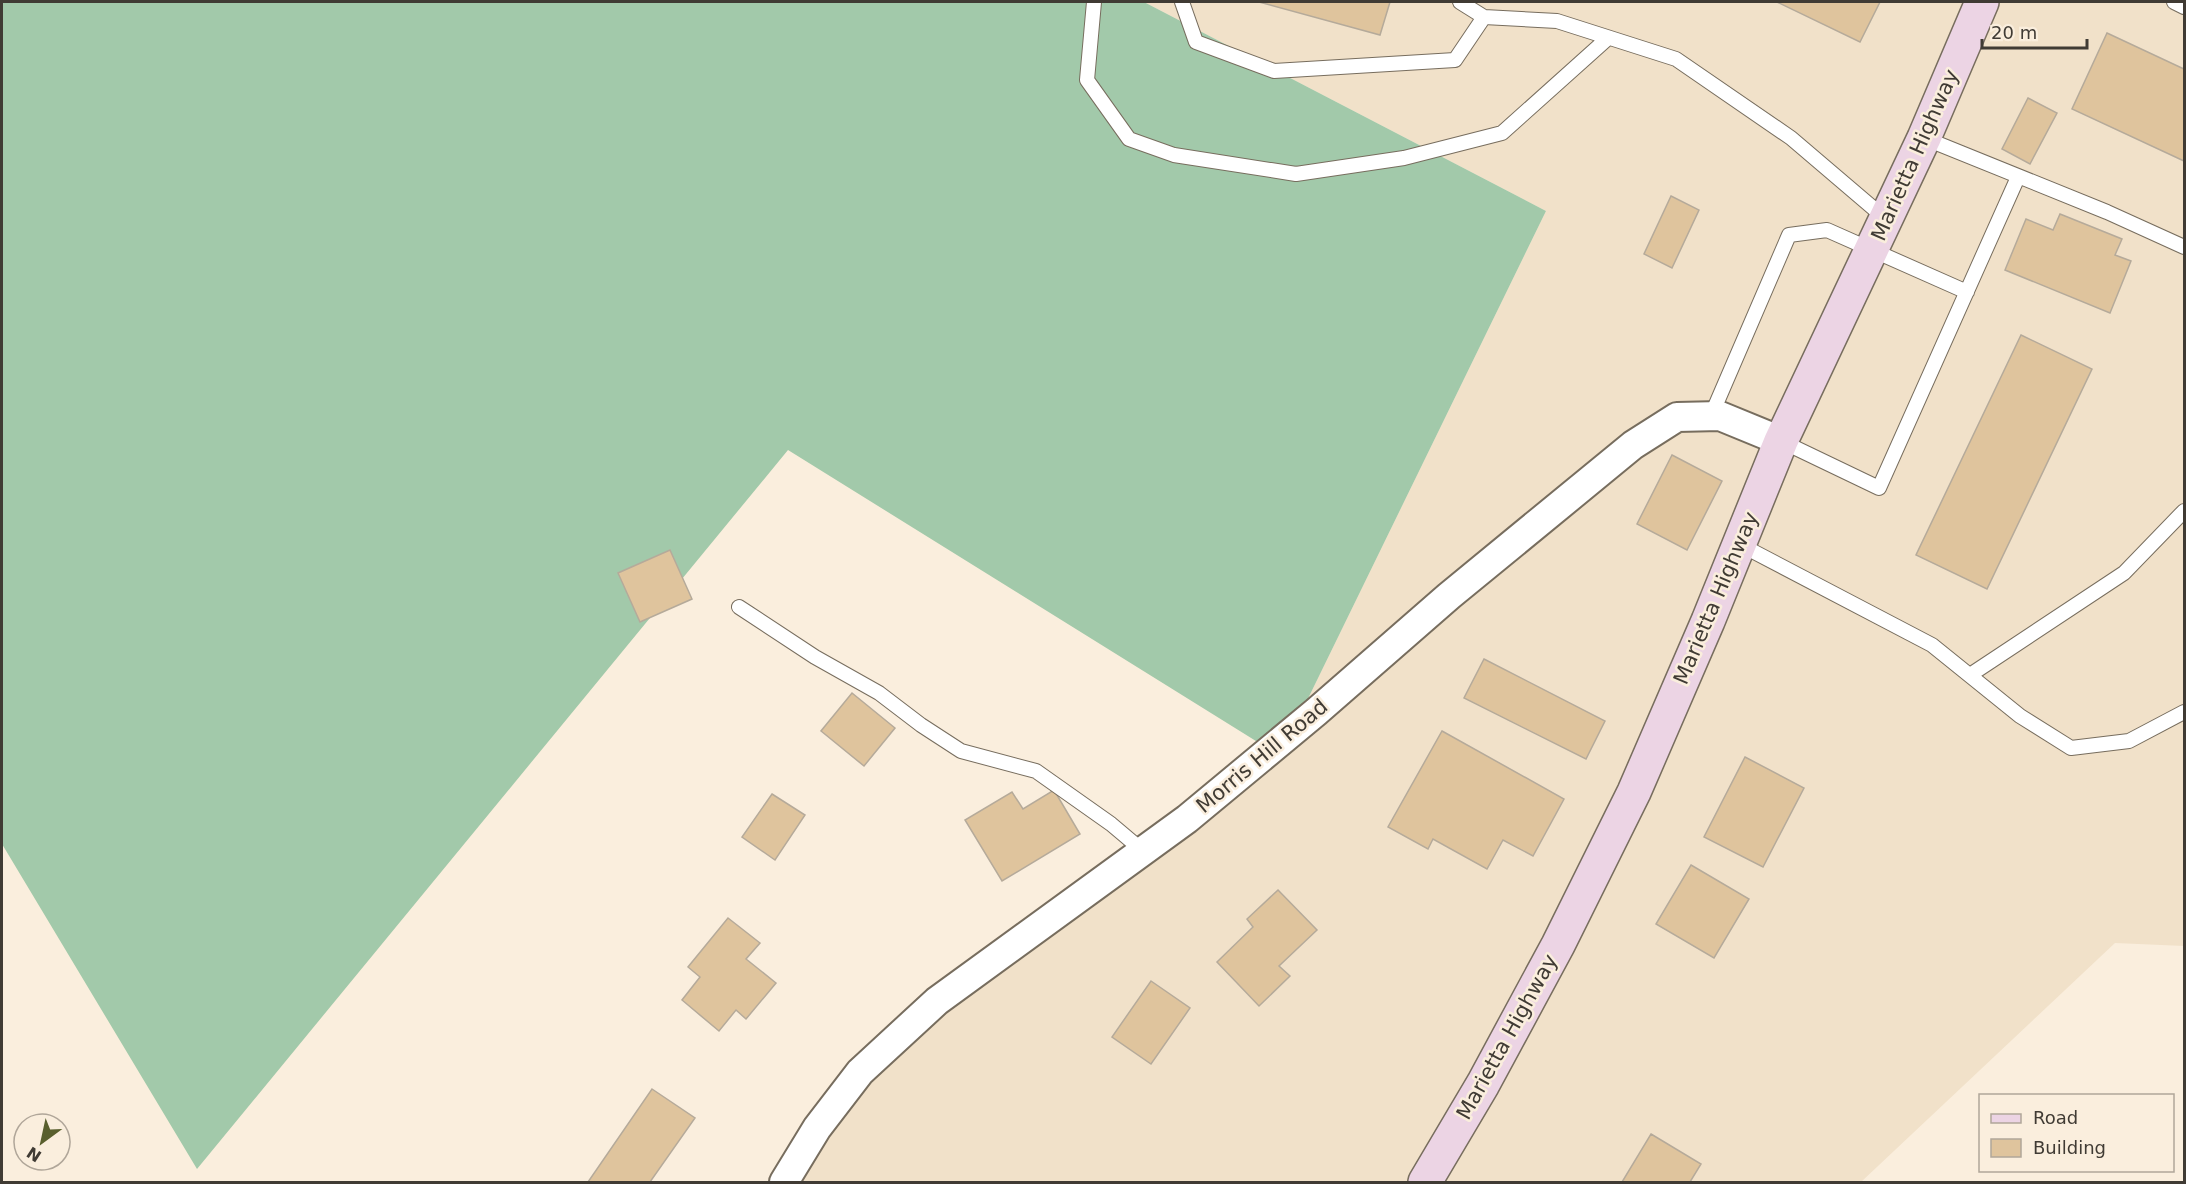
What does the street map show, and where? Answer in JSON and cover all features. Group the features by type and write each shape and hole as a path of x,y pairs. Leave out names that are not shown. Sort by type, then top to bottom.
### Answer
{"main road":[{"name":"Marietta Highway","path":"1425,1182 1483,1084 1558,945 1634,792 1781,441 1924,138 1982,2"}],"street":[{"name":"Morris Hill Road","path":"784,1182 817,1128 860,1072 937,1001 1187,819 1316,712 1449,596 1633,445 1677,417 1711,416 1720,416 1781,441"}],"lane":[{"path":"1094,2 1087,80 1129,139 1174,155 1296,174 1404,158 1502,133 1608,38"},
{"path":"1182,2 1196,42 1274,71 1455,60 1484,17"},
{"path":"1460,2 1484,17 1557,21 1676,59 1791,138 1886,219"},
{"path":"2174,2 2184,7"},
{"path":"1924,138 2107,212 2184,247"},
{"path":"1781,441 1879,488 2018,177"},
{"path":"1711,416 1789,235 1827,230 1967,292"},
{"path":"1970,675 2124,573 2184,511"},
{"path":"1739,544 1932,645 2020,716 2071,748 2129,741 2184,712"},
{"path":"739,607 815,657 879,693 921,725 961,751 1036,771 1111,824 1143,851"}],"shaded area":[{"path":"1144,2 2184,2 2184,946 2115,943 1861,1182 782,1182 856,1095 1079,889 1280,756 1546,211"}],"green space":[{"path":"2,2 1144,2 1546,211 1280,756 788,450 197,1169 2,844"}],"building":[{"path":"1259,2 1390,2 1380,35"},
{"path":"1777,2 1880,2 1860,42"},
{"path":"2107,33 2184,69 2184,161 2072,109"},
{"path":"2028,98 2057,113 2030,164 2002,149"},
{"path":"1671,196 1699,210 1672,268 1644,254"},
{"path":"2060,214 2122,239 2115,255 2131,261 2110,313 2005,270 2026,219 2053,230"},
{"path":"2021,335 2092,369 1987,589 1916,555"},
{"path":"1672,455 1722,481 1687,550 1637,524"},
{"path":"670,550 692,599 640,622 618,573"},
{"path":"1484,659 1605,721 1586,759 1464,698"},
{"path":"852,693 895,728 864,766 821,731"},
{"path":"1442,731 1564,799 1533,856 1503,840 1487,869 1433,839 1428,849 1388,827"},
{"path":"1745,757 1804,788 1763,867 1704,837"},
{"path":"1054,790 1080,834 1002,881 965,820 1012,792 1023,809"},
{"path":"772,794 805,815 775,860 742,837"},
{"path":"1691,865 1749,899 1714,958 1656,924"},
{"path":"1278,890 1317,930 1279,966 1290,976 1259,1006 1217,962 1253,927 1247,919"},
{"path":"728,918 760,943 746,959 776,983 746,1019 736,1010 719,1031 682,1000 700,977 688,967"},
{"path":"1151,981 1190,1008 1151,1064 1112,1037"},
{"path":"652,1089 695,1118 650,1182 588,1182"},
{"path":"1651,1134 1701,1164 1690,1182 1622,1182"}]}
